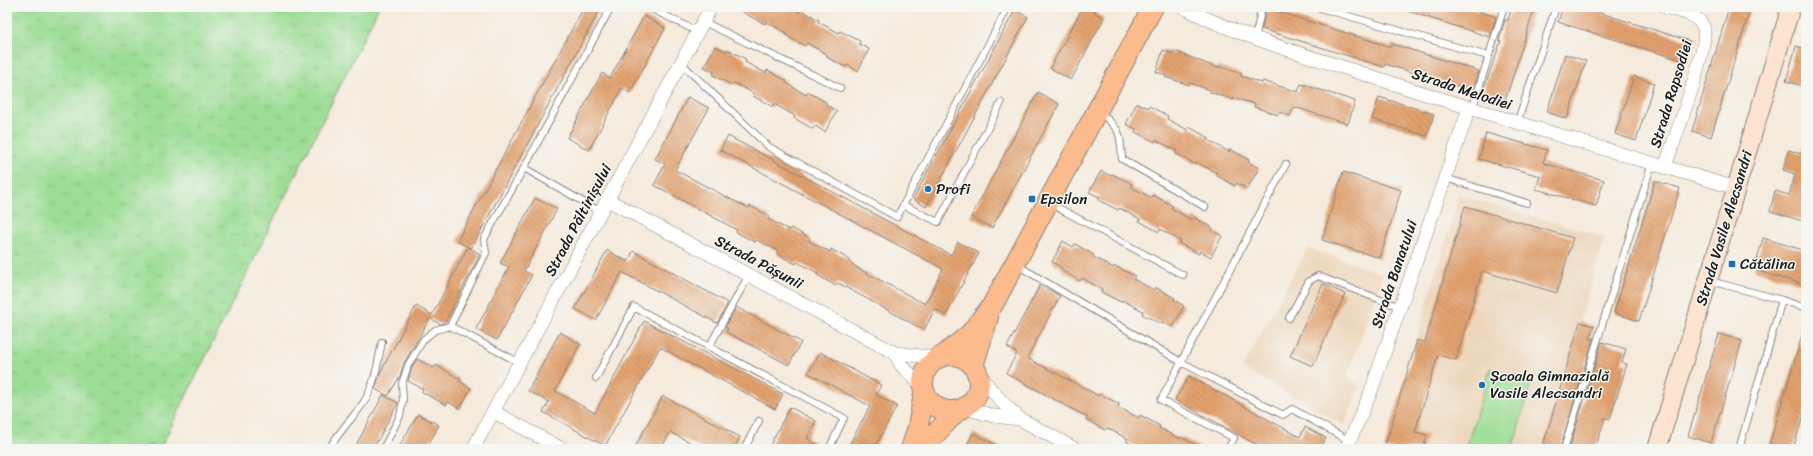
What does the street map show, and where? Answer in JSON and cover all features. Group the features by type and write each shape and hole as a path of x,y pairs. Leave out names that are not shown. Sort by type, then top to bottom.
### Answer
{"main road":[{"path":"911,449 918,427 925,370 970,334 992,306 1153,7"},
{"path":"975,369 992,306"},
{"path":"921,449 976,396 979,381 975,369 960,356 940,357"},
{"path":"923,390 928,401 934,406 945,411 961,409"}],"street":[{"name":"Strada Păltinișului","path":"474,449 712,7"},
{"name":"Strada Melodiei","path":"1183,7 1210,21 1255,38 1470,109 1736,188"},
{"name":"Strada Rapsodiei","path":"1665,7 1691,15 1700,21 1705,33 1702,53 1665,167"},
{"name":"Strada Vasile Alecsandri","path":"1657,449 1791,7"},
{"name":"Strada Banatului","path":"1348,445 1370,394 1470,109"},
{"name":"Strada Pășunii","path":"608,200 894,353 940,357"},
{"name":"Strada Pășunii","path":"894,353 901,365 923,390"},
{"path":"975,369 1002,402 1020,419 1075,449"},
{"path":"961,409 994,416 1020,419"},
{"path":"494,412 562,449"}],"lane":[{"path":"450,326 486,253 484,239 611,7"},
{"path":"648,7 701,27 840,88"},
{"path":"682,63 769,148 897,217 1008,7"},
{"path":"1255,38 1262,7"},
{"path":"1317,7 1488,56"},
{"path":"1470,109 1504,7"},
{"path":"1517,123 1556,7"},
{"path":"903,205 938,222 1000,103"},
{"path":"1098,110 1117,127 1121,138 1122,159 1206,207"},
{"path":"1564,449 1652,163"},
{"path":"1228,449 1234,438 1161,400 1286,164"},
{"path":"524,168 601,212"},
{"path":"1445,178 1527,203"},
{"path":"1048,202 1183,274"},
{"path":"1015,263 1181,362 1283,415 1292,409 1348,445"},
{"path":"709,347 749,275"},
{"path":"1289,318 1310,281 1318,276 1400,307"},
{"path":"1708,280 1806,308"},
{"path":"1739,449 1782,300"},
{"path":"596,378 634,307 844,418 828,449"},
{"path":"383,449 400,416 403,400 402,384 408,366 424,339 435,330 450,326 520,363"},
{"path":"329,449 336,436 365,401 373,381 382,342"},
{"path":"744,449 759,422"}],"shaded area":[{"name":"Școala Gimnazială Vasile Alecsandri","path":"1459,195 1605,237 1542,449 1384,449"},
{"path":"1308,248 1383,274 1347,377 1360,387 1344,425 1242,368"}],"green space":[{"path":"7,7 379,7 160,449 7,449"},
{"path":"1490,369 1532,381 1512,449 1466,449"}],"building":[{"path":"584,7 601,7 471,249 457,241"},
{"path":"733,7 790,7 799,12 800,9 819,20 818,22 839,33 840,31 860,41 859,44 869,49 858,71 826,57 828,55 807,43 805,46 786,35 787,33 766,22 765,24"},
{"path":"1083,7 1097,7 1094,12 1104,18 1071,80 1050,68"},
{"path":"1402,7 1465,7 1496,17 1490,37 1401,9"},
{"path":"1512,7 1535,7 1504,104 1483,97 1482,94 1501,41 1499,40 1505,20 1508,20"},
{"path":"1563,7 1581,7 1690,41 1684,61 1558,22"},
{"path":"1729,7 1751,7 1711,137 1692,131"},
{"path":"1266,8 1391,47 1392,44 1479,71 1473,91 1385,64 1384,67 1262,29"},
{"path":"1015,10 1028,17 926,207 913,199"},
{"path":"644,16 665,28 630,93 622,88 589,150 567,138 602,73 610,78"},
{"path":"715,46 726,51 727,49 746,59 745,62 766,73 767,70 787,81 786,83 806,95 808,92 827,103 826,105 837,111 825,132 815,126 813,129 794,118 795,116 774,104 773,107 753,96 755,94 734,83 732,85 713,75 714,72 704,67"},
{"path":"1796,46 1806,49 1806,87 1786,81"},
{"path":"1163,50 1173,54 1174,51 1218,68 1218,66 1242,74 1241,76 1262,83 1263,81 1298,92 1301,84 1355,101 1348,124 1294,107 1290,116 1279,112 1278,115 1254,107 1255,104 1234,98 1234,100 1190,83 1189,85 1165,77 1166,75 1156,72"},
{"path":"1565,54 1586,61 1567,119 1547,112"},
{"path":"1634,76 1654,83 1636,141 1615,134"},
{"path":"1038,92 1059,104 992,228 971,217"},
{"path":"688,97 709,108 675,170 738,203 749,208 750,206 770,216 768,219 789,230 791,228 810,238 809,241 830,252 831,249 850,260 849,262 859,269 925,304 943,269 720,150 728,136 951,255 958,242 979,253 946,315 935,309 924,330 838,283 836,286 817,275 818,273 777,254 778,251 757,240 755,242 736,232 737,230 654,185 665,164 655,159"},
{"path":"1379,97 1434,114 1427,136 1372,119"},
{"path":"1137,103 1148,108 1149,106 1168,116 1167,119 1188,130 1189,127 1209,138 1208,140 1229,152 1230,149 1249,160 1248,162 1259,168 1247,189 1237,183 1235,186 1216,175 1217,173 1196,162 1195,164 1175,153 1177,151 1156,140 1155,142 1135,132 1136,129 1126,124"},
{"path":"1486,133 1547,150 1543,163 1604,180 1596,206 1536,189 1540,176 1479,159"},
{"path":"1803,147 1806,147 1806,222 1770,211 1775,191 1789,195 1795,174 1783,170 1789,150 1801,154"},
{"path":"1101,171 1111,176 1112,174 1132,184 1131,187 1152,198 1153,195 1173,206 1171,208 1192,220 1193,217 1213,228 1212,230 1222,236 1211,257 1200,251 1199,254 1179,243 1181,241 1160,229 1159,232 1139,221 1140,219 1119,208 1118,210 1098,200 1100,197 1089,192"},
{"path":"1343,172 1401,190 1380,258 1322,240"},
{"path":"1655,181 1680,188 1639,321 1614,313"},
{"path":"535,198 557,209 524,271 532,275 497,340 476,329 509,267 500,263"},
{"path":"1465,206 1573,238 1557,293 1482,271 1456,360 1438,355 1415,432 1427,435 1423,449 1384,449 1417,340 1425,342"},
{"path":"1763,238 1806,251 1806,285 1754,270"},
{"path":"1063,241 1073,247 1075,244 1094,255 1093,257 1114,268 1115,266 1135,276 1133,279 1154,290 1155,287 1175,298 1174,300 1184,306 1173,327 1162,322 1161,324 1142,314 1143,311 1122,300 1121,302 1101,292 1102,289 1082,278 1080,281 1061,270 1062,268 1052,262"},
{"path":"468,247 480,254 445,323 440,324 430,318 404,363 400,376 388,396 375,389 380,373 416,306 432,315"},
{"path":"607,250 628,262 633,251 728,303 717,323 622,272 596,320 575,309"},
{"path":"1323,284 1345,294 1313,366 1290,356"},
{"path":"1040,285 1060,296 1027,358 1099,396 1100,394 1119,404 1118,407 1139,418 1140,415 1160,426 1159,428 1180,439 1181,437 1203,449 1141,449 1126,441 1128,439 1107,428 1105,430 1086,420 1087,417 1006,373 1017,353 1007,347"},
{"path":"736,307 801,342 789,365 726,332 728,329 725,327"},
{"path":"644,321 783,394 775,409 660,347 605,446 543,412 549,402 528,391 560,332 580,344 555,391 595,413"},
{"path":"1580,322 1594,326 1590,338 1593,339 1560,449 1542,449"},
{"path":"1803,332 1806,332 1806,407 1793,449 1768,449"},
{"path":"1719,334 1742,341 1711,443 1688,436"},
{"path":"1602,342 1626,349 1622,363 1627,364 1610,419 1605,418 1595,449 1569,449"},
{"path":"820,352 881,385 876,395 897,406 874,449 847,449 870,406 808,373"},
{"path":"417,359 434,368 436,365 460,379 459,381 471,388 460,409 448,402 446,405 422,392 423,389 408,381 412,367"},
{"path":"1189,376 1300,437 1305,427 1326,438 1320,449 1265,449 1175,400"},
{"path":"383,395 398,403 373,449 354,449"},
{"path":"663,396 740,437 734,449 703,449 670,432 661,449 634,449"},
{"path":"790,407 816,421 807,438 825,449 768,449"},
{"path":"418,414 439,425 426,449 398,449"},
{"path":"973,433 1004,449 965,449"}],"place":[{"name":"Profi","path":"928,189"},
{"name":"Epsilon","path":"1032,199"},
{"name":"Cătălina","path":"1732,264"},
{"name":"Școala Gimnazială Vasile Alecsandri","path":"1482,385"}]}
